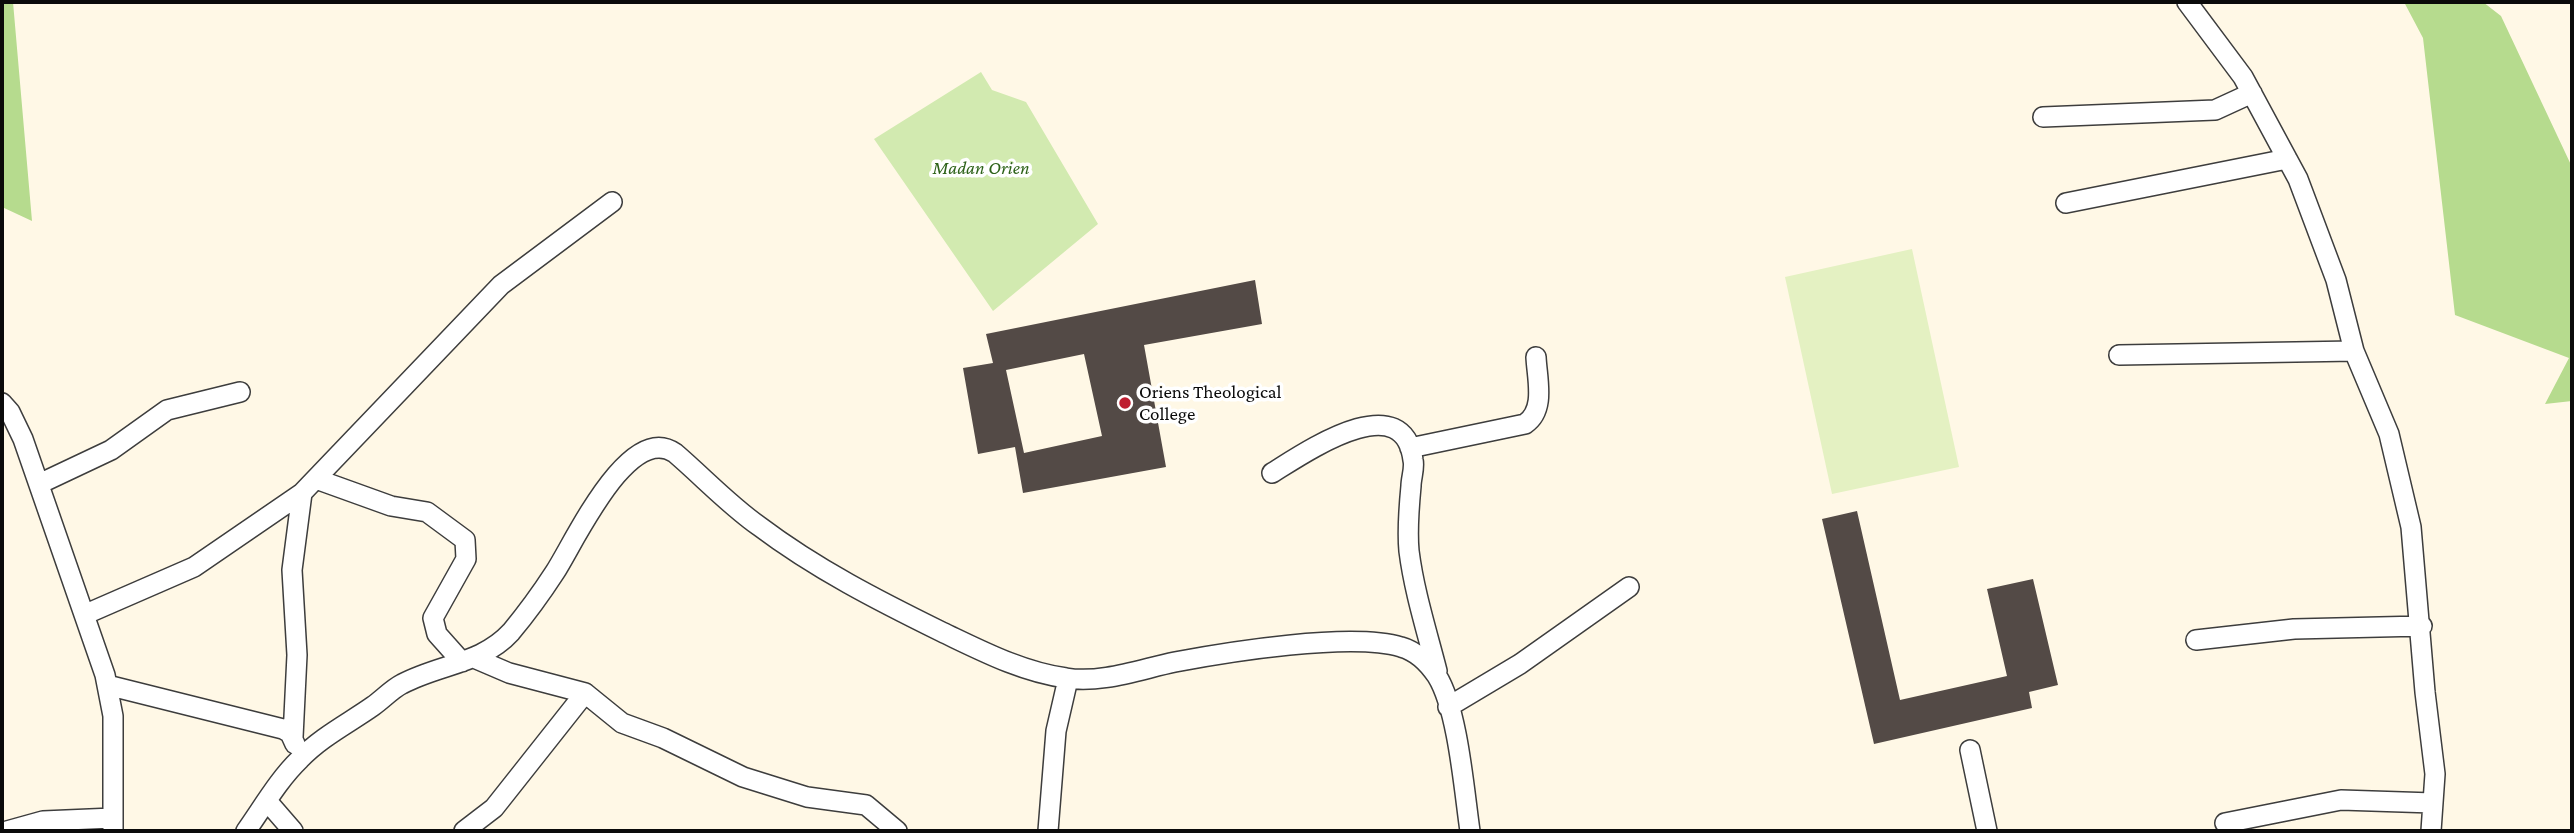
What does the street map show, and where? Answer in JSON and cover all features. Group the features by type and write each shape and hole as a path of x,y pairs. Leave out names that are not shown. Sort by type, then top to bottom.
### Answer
{"street":[{"path":"2187,2 2200,16 2252,93 2298,179 2336,280 2354,351 2389,434 2412,527 2422,626 2425,692 2435,774 2431,831"},
{"path":"2043,117 2215,110 2252,93"},
{"path":"2066,203 2287,159"},
{"path":"86,614 194,567 302,493 501,285 612,202"},
{"path":"2119,355 2354,351"},
{"path":"1409,448 1525,424 1532,419 1538,402 1536,358"},
{"path":"39,484 111,450 167,410 182,404 240,392"},
{"path":"2,403 10,412 39,484 86,614 107,685 113,716 113,825 43,821 7,831"},
{"path":"1272,473 1326,440 1365,426 1397,429 1409,448 1414,461 1409,550 1448,707 1470,831"},
{"path":"246,831 299,759 400,685 428,671 489,652 510,632 555,572 594,503 608,485 648,448 661,446 675,453 758,526 861,593 987,654 1036,672 1068,679 1095,678 1224,653 1323,644 1375,643 1403,647 1424,660 1439,678"},
{"path":"316,479 391,506 426,512 465,540 466,559 433,618 437,634 468,660 585,693 622,723 758,782 807,797 866,805 897,831"},
{"path":"299,759 293,737 297,655 292,558 302,493"},
{"path":"1448,707 1520,664 1629,587"},
{"path":"2196,640 2294,629 2422,626"},
{"path":"1048,831 1056,731 1068,679"},
{"path":"107,685 283,729 293,737"},
{"path":"464,831 494,808 585,693"},
{"path":"1970,750 1987,831"},
{"path":"2224,822 2342,800 2433,803"},
{"path":"267,801 293,831"}],"green space":[{"path":"2,2 13,2 32,221 2,207"},
{"path":"2404,2 2483,2 2501,16 2572,167 2572,401 2545,404 2569,358 2455,315 2423,38"},
{"name":"Madan Orien","path":"981,72 992,90 1026,102 1098,224 993,311 874,139"},
{"path":"1912,249 1959,467 1832,494 1785,277"}],"building":[{"name":"Oriens Theological College","path":"1255,280 1262,324 1144,345 1166,467 1023,493 1015,447 978,454 963,368 993,363 986,334","holes":["1084,354 1102,436 1024,453 1006,370"]},
{"path":"1857,511 1900,700 2007,676 1987,589 2033,579 2058,685 2029,692 2032,708 1874,744 1822,519"}],"place":[{"name":"Oriens Theological College","path":"1125,403"}]}
